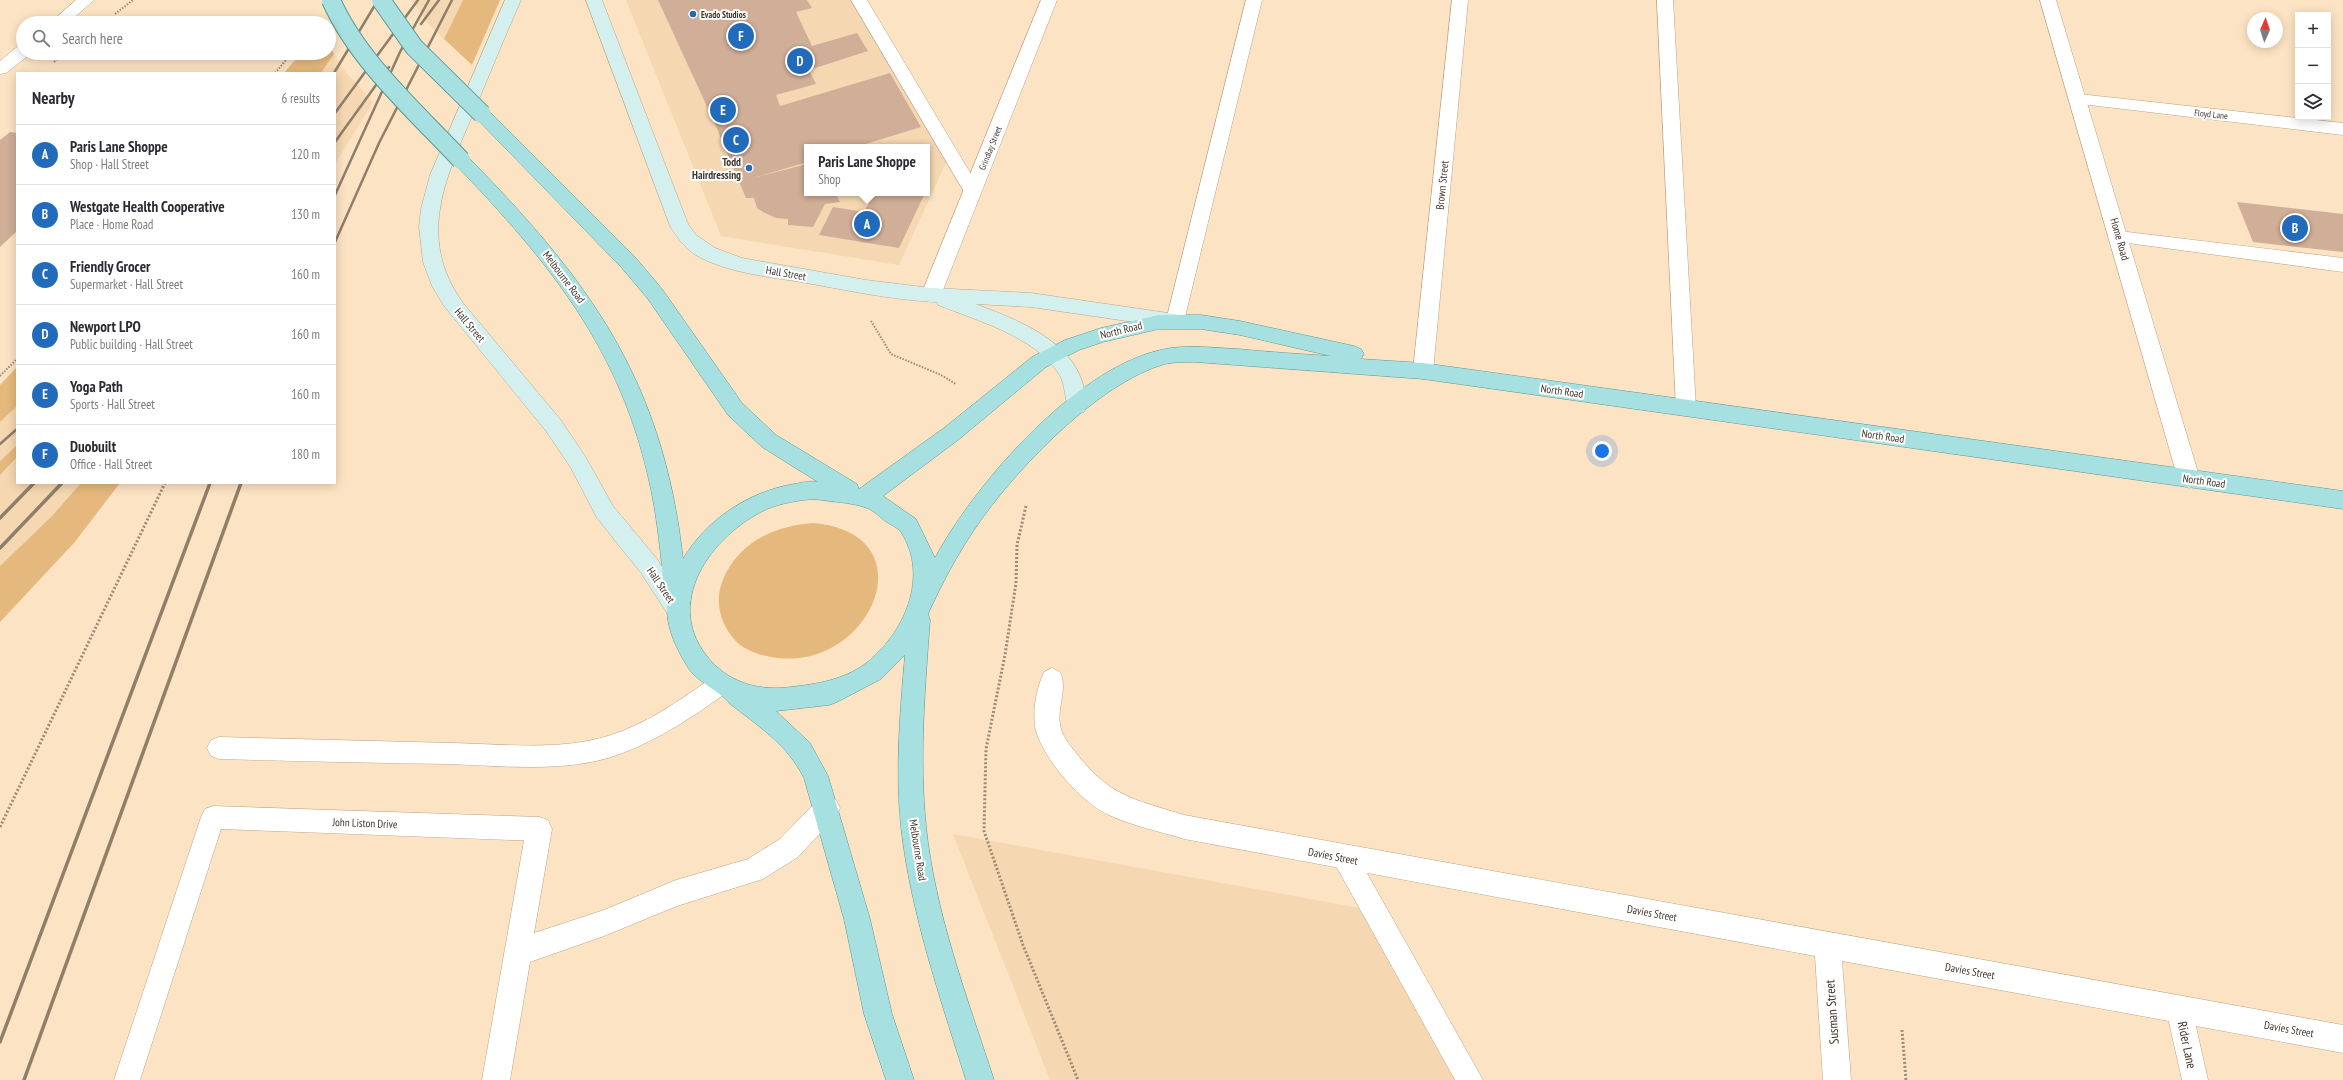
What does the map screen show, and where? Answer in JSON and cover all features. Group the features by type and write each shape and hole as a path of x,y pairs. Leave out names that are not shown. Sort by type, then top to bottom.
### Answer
{"main road":[{"name":"Melbourne Road","path":"331,0 344,28 362,53 461,160 517,217 554,263 584,304 610,346 635,400 661,486 678,612"},
{"path":"382,0 399,28 411,44 628,262 655,294 721,392 739,413 769,442 860,496"},
{"name":"North Road","path":"860,496 951,434 986,403 1025,372 1053,354 1112,332 1142,325 1175,321 1201,322 1240,328 1423,371"},
{"name":"North Road","path":"725,686 742,694 774,700 808,698 841,688 871,672 896,651 906,639 922,606 975,511 1012,467 1077,406 1129,370 1147,362 1173,355 1214,355 1423,371 2343,500"},
{"path":"860,496 835,490 794,492 773,498 735,517 718,529 693,560 684,579 679,596 678,612 682,635 691,654 704,671 725,686 798,746 811,764 827,808 857,919 878,1014 900,1080"},
{"name":"Melbourne Road","path":"860,496 890,509 900,517 915,537 925,560 927,573 922,606 912,723 913,814 917,855 930,911 953,996 980,1080"}],"street":[{"path":"67,16 86,0"},
{"name":"Hall Street","path":"514,0 482,69 437,180 428,223 428,245 432,261 444,291 452,303 553,425 578,462 604,512 649,566 678,612"},
{"name":"Hall Street","path":"594,0 675,216 689,240 708,253 740,264 866,287 931,295 1031,300 1175,321"},
{"name":"Grindlay Street","path":"931,295 1049,0"},
{"name":"Brown Street","path":"1423,371 1460,0"},
{"name":"Home Road","path":"2048,0 2079,99 2189,479"},
{"path":"0,69 16,56"},
{"name":"Hall Street","path":"931,295 1018,331 1053,354 1068,370 1072,378 1077,406"},
{"name":"Davies Street","path":"1052,679 1046,702 1046,715 1049,733 1059,752 1078,775 1112,803 1133,813 1184,827 1345,858 1827,944 2343,1039"},
{"path":"518,952 604,923 676,893 754,870 789,848 827,808"},
{"name":"John Liston Drive","path":"496,1080 539,829"},
{"name":"Susman Street","path":"1827,944 1837,1080"}],"lane":[{"path":"859,0 972,192"},
{"path":"1175,321 1254,0"},
{"path":"1666,0 1686,408"},
{"name":"Floyd Lane","path":"2079,99 2343,129"},
{"path":"2119,237 2343,265"},
{"path":"219,748 514,755 586,751 606,747 638,735 682,712 725,686"},
{"name":"John Liston Drive","path":"127,1080 213,817 539,829"},
{"path":"1345,858 1470,1080"},
{"name":"Rider Lane","path":"2179,1009 2195,1080"}],"path":[{"path":"112,16 133,0"},
{"path":"276,72 286,60"},
{"path":"866,287 863,308 891,354 941,375 986,403"},
{"path":"0,376 16,360"},
{"path":"1012,467 1032,479 1017,545 1016,583 986,749 984,831 1022,945 1078,1080"},
{"path":"0,827 166,484"},
{"path":"1902,1030 1906,1080"}],"shaded area":[{"path":"412,0 463,0 444,39 429,25"},
{"path":"463,0 500,0 472,65 444,39"},
{"path":"626,0 854,0 948,158 899,265 721,236"},
{"path":"336,58 342,68 373,102 336,162 336,72 322,72 330,60 336,60"},
{"path":"295,60 330,60 322,72 285,72"},
{"path":"16,368 16,407 0,422 0,385"},
{"path":"16,407 16,446 0,461 0,422"},
{"path":"16,446 16,458 0,475 0,461"},
{"path":"16,458 16,484 80,484 52,516 0,566 0,475"},
{"path":"80,484 119,484 74,543 0,622 0,566 52,516"},
{"path":"813,523 849,532 871,551 878,575 874,600 859,625 836,645 806,657 771,657 746,649 737,643 729,633 720,612 720,590 729,568 747,547 758,539 784,528"},
{"path":"953,834 1365,909 1460,1080 1050,1080"}],"building":[{"path":"658,0 807,0 812,8 796,12 812,46 857,33 868,51 809,70 816,84 776,95 780,106 890,73 921,127 866,144 804,144 804,163 757,177 804,165 804,196 837,196 840,202 825,204 813,227 788,225 788,219 776,218 765,213 757,208 754,198 746,198 715,124"},
{"path":"10,132 16,133 16,232 0,247 0,140"},
{"path":"872,196 924,196 899,248 819,235 833,207 864,212"},
{"path":"2237,202 2343,214 2343,252 2253,242"}],"railway":[{"path":"335,72 378,0"},
{"path":"336,112 418,0"},
{"path":"336,193 400,52 429,0"},
{"path":"421,24 439,0"},
{"path":"336,240 379,143 452,0"},
{"path":"336,141 389,67"},
{"path":"0,444 16,430"},
{"path":"0,518 33,484"},
{"path":"0,548 61,484"},
{"path":"0,1042 210,484"},
{"path":"24,1080 241,484"}],"place":[{"name":"Evado Studios","path":"693,14"},
{"name":"Duobuilt","path":"741,36"},
{"name":"Newport LPO","path":"800,61"},
{"name":"Yoga Path","path":"723,110"},
{"name":"Friendly Grocer","path":"736,140"},
{"name":"Todd Hairdressing","path":"749,168"},
{"name":"Paris Lane Shoppe","path":"867,224"},
{"name":"Westgate Health Cooperative","path":"2295,228"}]}
